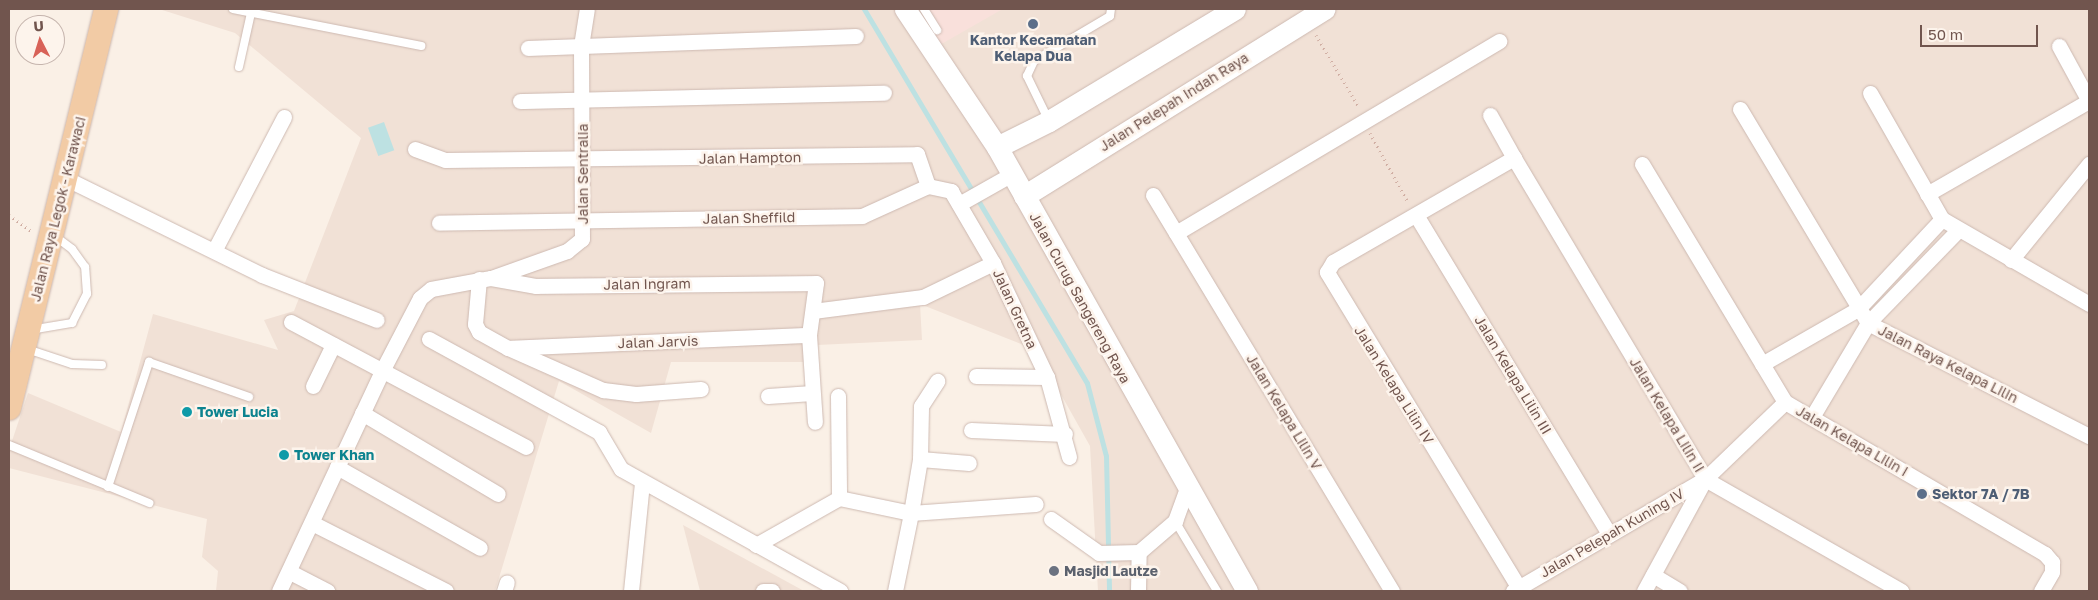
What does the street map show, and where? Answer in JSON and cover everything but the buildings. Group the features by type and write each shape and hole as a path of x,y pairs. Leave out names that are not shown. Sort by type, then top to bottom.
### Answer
{"main road":[{"name":"Jalan Raya Legok - Karawaci","path":"9,408 20,345 52,234 106,9"},
{"name":"Jalan Curug Sangereng Raya","path":"906,9 996,147 1007,177 1024,196 1186,490 1247,591"},
{"path":"996,147 1049,121 1236,9"},
{"name":"Jalan Pelepah Indah Raya","path":"1024,196 1310,12"}],"street":[{"name":"Jalan Sentralia","path":"485,278 568,251 582,239 584,162 581,46 587,9"},
{"path":"528,48 856,36"},
{"path":"1176,233 1499,41"},
{"path":"1927,194 2089,101 2059,46"},
{"path":"520,101 884,92"},
{"path":"1870,94 1942,219 1957,231 2089,303"},
{"name":"Jalan Raya Kelapa Lilin","path":"1740,109 1868,323 2089,436"},
{"name":"Jalan Kelapa Lilin II","path":"1490,115 1705,480 1901,591"},
{"path":"215,248 284,118"},
{"name":"Jalan Hampton","path":"415,149 446,160 584,162 917,154 928,186"},
{"path":"1416,216 1514,158"},
{"name":"Jalan Kelapa Lilin I","path":"1642,164 1785,402 2045,554 2052,562 2052,572 2042,591"},
{"path":"2011,260 2089,164"},
{"path":"966,200 1007,177"},
{"path":"65,178 215,248 262,274 376,320"},
{"name":"Jalan Sheffild","path":"439,223 862,216 928,186"},
{"name":"Jalan Gretna","path":"928,186 951,191 966,200 993,263 1047,377 1065,434 1068,457"},
{"name":"Jalan Kelapa Lilin V","path":"1153,195 1392,591"},
{"name":"Jalan Kelapa Lilin III","path":"1416,216 1609,534"},
{"name":"Jalan Kelapa Lilin IV","path":"1416,216 1333,262 1328,279 1516,589"},
{"path":"1762,364 1858,309 1942,219"},
{"path":"1812,417 1868,323 1957,231"},
{"path":"815,422 808,336 813,311 923,297 993,263"},
{"path":"279,591 290,572 382,371 420,298 431,289 485,278 475,324 479,332 508,348 603,390 636,394 702,389"},
{"name":"Jalan Ingram","path":"485,278 536,286 816,284 813,311"},
{"path":"291,322 526,448"},
{"name":"Jalan Jarvis","path":"508,348 808,336"},
{"path":"429,339 599,432 619,467 642,482 840,591"},
{"path":"313,386 333,344"},
{"path":"976,376 1047,377"},
{"path":"896,591 920,459 921,406 937,381"},
{"path":"768,396 812,393"},
{"path":"838,396 839,498"},
{"path":"1705,480 1785,402"},
{"path":"362,413 498,494"},
{"path":"971,430 1065,434"},
{"path":"920,459 969,463"},
{"path":"337,467 480,548"},
{"name":"Jalan Pelepah Kuning IV","path":"1516,589 1705,480"},
{"name":"Jalan Pelepah Kuning IV","path":"1644,591 1705,480"},
{"path":"632,591 642,482"},
{"path":"1051,519 1099,553 1132,553 1175,521 1186,490"},
{"path":"756,545 839,498 911,513 1036,504"},
{"path":"312,523 446,591"},
{"path":"1132,553 1138,591"},
{"path":"290,572 327,591"},
{"path":"1653,575 1680,591"},
{"path":"764,591 772,591"}],"lane":[{"path":"233,9 420,46"},
{"path":"924,9 937,30"},
{"path":"1049,121 1027,76 1034,61 1110,16 1111,9"},
{"path":"239,67 251,13"},
{"path":"20,345 72,323 87,294 85,267 72,249 52,234"},
{"path":"20,345 72,364 102,365"},
{"path":"108,487 149,362 248,397"},
{"path":"9,445 150,503"},
{"path":"1175,521 1218,591"}],"path":[{"path":"9,217 33,232 52,234"}],"shaded area":[{"path":"159,9 2089,9 2089,591 1098,591 1090,446 1036,350 920,304 922,340 817,345 815,362 671,362 651,433 559,381 495,591 216,591 218,571 202,557 207,519 9,468 9,450 28,393 121,432 153,314 278,350 264,320 294,311 361,138 235,33"},
{"path":"898,9 1000,9 1001,10 924,54"},
{"path":"683,525 804,591 700,591"}],"water":[{"path":"384,122 394,150 378,156 368,128"}],"waterway":[{"path":"864,9 1087,383 1106,456 1109,591"}],"place":[{"name":"Kantor Kecamatan Kelapa Dua","path":"1033,24"},
{"name":"Tower Lucia","path":"187,412"},
{"name":"Tower Khan","path":"284,455"},
{"name":"Sektor 7A / 7B","path":"1922,494"},
{"name":"Masjid Lautze","path":"1054,571"}]}
